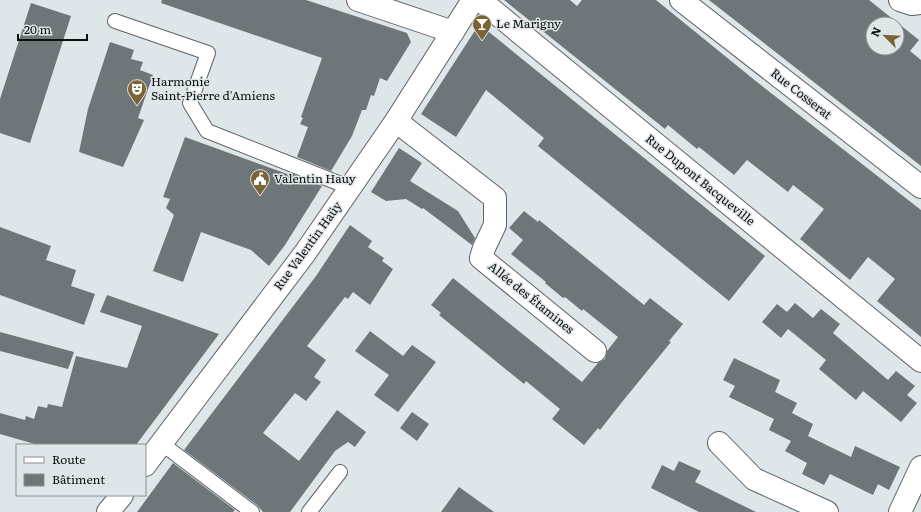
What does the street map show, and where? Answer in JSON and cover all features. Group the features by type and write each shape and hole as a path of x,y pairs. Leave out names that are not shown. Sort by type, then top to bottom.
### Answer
{"street":[{"path":"358,0 453,32"},
{"name":"Rue Valentin Haüy","path":"146,464 305,253 396,121 473,0"},
{"name":"Rue Dupont Bacqueville","path":"480,0 921,361"},
{"name":"Rue Cosserat","path":"681,0 921,187"},
{"path":"900,0 912,4 921,3"},
{"name":"Allée des Étamines","path":"396,121 495,198 495,225 484,248 482,258 595,351"},
{"path":"719,443 754,480 827,512"},
{"path":"900,512 921,466"},
{"path":"108,512 121,496"}],"lane":[{"path":"115,21 208,53 190,103 207,131 350,188"},
{"path":"161,443 252,512"},
{"path":"309,512 340,472"}],"building":[{"path":"162,0 306,0 407,33 411,42 387,81 380,78 374,96 371,95 366,110 362,110 352,136 331,171 297,157 308,127 300,124 303,118 301,117 322,58 161,3"},
{"path":"504,0 570,0 577,6 582,0 656,0 757,82 921,210 921,337 877,301 895,279 868,257 850,280 800,239 824,209 793,185 788,192 747,160 734,175 699,147 697,149 668,125 665,129"},
{"path":"709,0 869,0 889,16 865,16 865,56 905,56 905,29 919,40 910,51 921,60 921,166"},
{"path":"31,3 71,16 30,143 0,133 0,99"},
{"path":"484,28 765,256 729,301 538,146 544,138 486,90 456,137 421,114 476,29"},
{"path":"110,42 134,50 131,59 143,62 140,70 153,75 138,118 144,120 123,167 79,152 88,109"},
{"path":"185,137 290,175 291,173 322,186 285,245 269,266 251,250 201,232 183,282 153,271 174,215 166,208 170,199 163,197"},
{"path":"399,148 422,163 410,181 458,211 475,238 472,245 423,208 422,209 406,199 386,201 371,192"},
{"path":"524,211 538,222 539,220 644,305 650,298 683,324 669,341 671,342 600,430 598,428 584,445 552,419 560,409 526,381 524,384 439,315 441,313 431,305 453,278 582,382 598,363 605,359 607,351 618,337 583,309 582,311 565,297 563,298 545,283 546,282 511,254 523,240 509,228"},
{"path":"350,225 372,241 368,247 384,258 382,261 393,269 370,305 353,292 348,299 345,297 307,346 326,360 314,377 321,382 306,401 295,393 263,433 299,461 337,410 366,432 355,447 348,442 335,451 290,512 263,512 257,505 184,450 316,276"},
{"path":"0,227 51,246 46,260 76,270 71,286 95,294 84,325 0,295"},
{"path":"107,295 219,334 137,444 35,444 0,434 0,413 25,420 26,416 34,419 38,406 47,408 48,404 62,407 76,356 127,368 142,326 100,312"},
{"path":"795,303 813,318 821,309 840,324 833,333 888,380 896,371 915,386 907,395 917,403 901,422 863,391 856,400 819,369 826,360 788,329 781,338 762,322 777,304 787,312"},
{"path":"370,331 403,356 412,345 436,362 398,412 374,395 389,375 355,351"},
{"path":"0,332 74,352 68,369 0,351"},
{"path":"734,358 780,380 775,392 797,403 792,413 813,424 808,436 851,457 855,446 900,467 889,490 878,484 873,495 830,474 824,485 802,474 807,463 785,451 791,441 769,430 774,419 729,397 735,386 723,380"},
{"path":"412,412 429,424 417,441 400,428"},
{"path":"679,461 701,471 695,482 756,512 699,512 651,488 662,465 674,471"},
{"path":"173,463 235,510 233,512 137,512"},
{"path":"459,487 494,512 441,512"}],"place":[{"name":"Le Marigny","path":"482,41"},
{"name":"Harmonie Saint-Pierre d'Amiens","path":"137,106"},
{"name":"Valentin Hauy","path":"260,196"}]}
